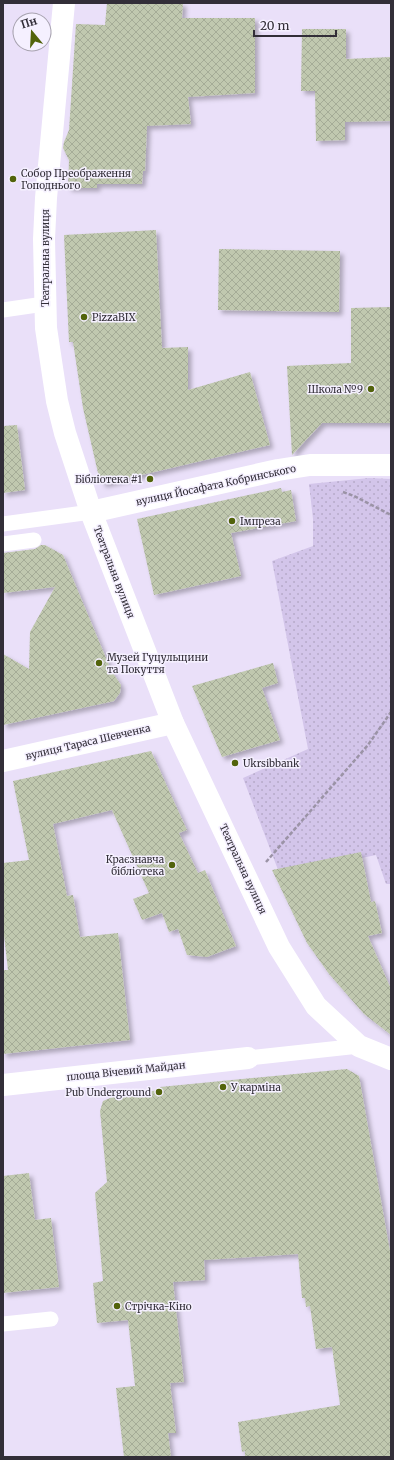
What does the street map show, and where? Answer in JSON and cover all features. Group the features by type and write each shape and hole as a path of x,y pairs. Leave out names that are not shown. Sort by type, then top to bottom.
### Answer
{"street":[{"name":"Театральна вулиця","path":"64,3 46,198 44,239 44,304 46,328 57,401 65,433 91,512 173,722 279,947 316,1006 359,1046 391,1062"},
{"name":"вулиця Йосафата Кобринського","path":"91,512 278,470 310,465 391,465"},
{"name":"вулиця Тараса Шевченка","path":"3,761 173,722"},
{"name":"площа Вічевий Майдан","path":"3,1085 248,1058"}],"lane":[{"path":"3,310 44,304"},
{"path":"3,524 91,512"},
{"path":"3,544 34,540"},
{"path":"248,1058 359,1046"},
{"path":"3,1324 51,1319"}],"path":[{"path":"249,881 368,745 391,712"}],"shaded area":[{"path":"369,478 391,479 391,884 386,884 376,855 280,875 243,778 308,749 272,561 313,546 313,519 309,484"}],"building":[{"path":"107,3 183,3 182,18 255,18 255,93 188,97 191,124 147,126 145,171 143,171 142,184 97,184 97,188 68,188 69,160 63,148 69,130 76,24 105,25"},
{"path":"302,29 346,29 346,59 391,57 391,121 345,122 345,140 316,141 315,91 301,91"},
{"path":"156,230 162,348 188,347 188,390 250,372 270,445 103,484 98,473 83,408 73,342 69,342 64,235"},
{"path":"219,249 340,251 339,312 218,310"},
{"path":"391,307 391,423 322,423 292,455 287,366 351,363 351,308"},
{"path":"17,425 25,490 3,493 3,426"},
{"path":"281,488 282,492 291,490 296,521 231,533 241,576 154,595 137,519"},
{"path":"41,545 45,545 63,555 111,670 121,685 120,693 114,701 3,725 3,654 29,669 30,632 55,587 3,593 3,553 35,549"},
{"path":"273,663 278,683 262,688 280,740 222,757 192,686"},
{"path":"151,751 187,830 179,833 198,873 205,870 236,946 207,957 187,955 178,929 169,932 162,913 142,920 133,899 149,893 112,810 53,824 67,896 73,895 80,937 118,933 130,1040 3,1054 3,970 8,970 3,927 3,863 29,860 13,781"},
{"path":"361,852 371,902 375,901 382,933 368,936 391,989 391,1035 364,1014 329,974 307,943 272,870"},
{"path":"347,1069 359,1076 391,1257 391,1457 245,1457 245,1451 242,1452 238,1422 340,1405 332,1347 316,1349 310,1306 306,1307 305,1298 302,1298 298,1254 204,1260 205,1280 173,1282 184,1382 170,1383 176,1433 168,1433 171,1457 124,1457 116,1388 135,1386 128,1320 97,1323 93,1283 103,1281 95,1193 107,1182 100,1111 103,1101 115,1096 160,1090 160,1087"},
{"path":"29,1173 35,1220 51,1218 59,1287 3,1293 3,1176"}],"place":[{"name":"Собор Преображення Гоподнього","path":"13,179"},
{"name":"PizzaBIX","path":"84,317"},
{"name":"Школа №9","path":"371,389"},
{"name":"Бібліотека #1","path":"150,479"},
{"name":"Імпреза","path":"232,521"},
{"name":"Музей Гуцульщини та Покуття","path":"99,663"},
{"name":"Ukrsibbank","path":"235,763"},
{"name":"Краєзнавча бібліотека","path":"172,865"},
{"name":"У карміна","path":"223,1087"},
{"name":"Pub Underground","path":"159,1092"},
{"name":"Стрічка-Кіно","path":"117,1306"}]}
